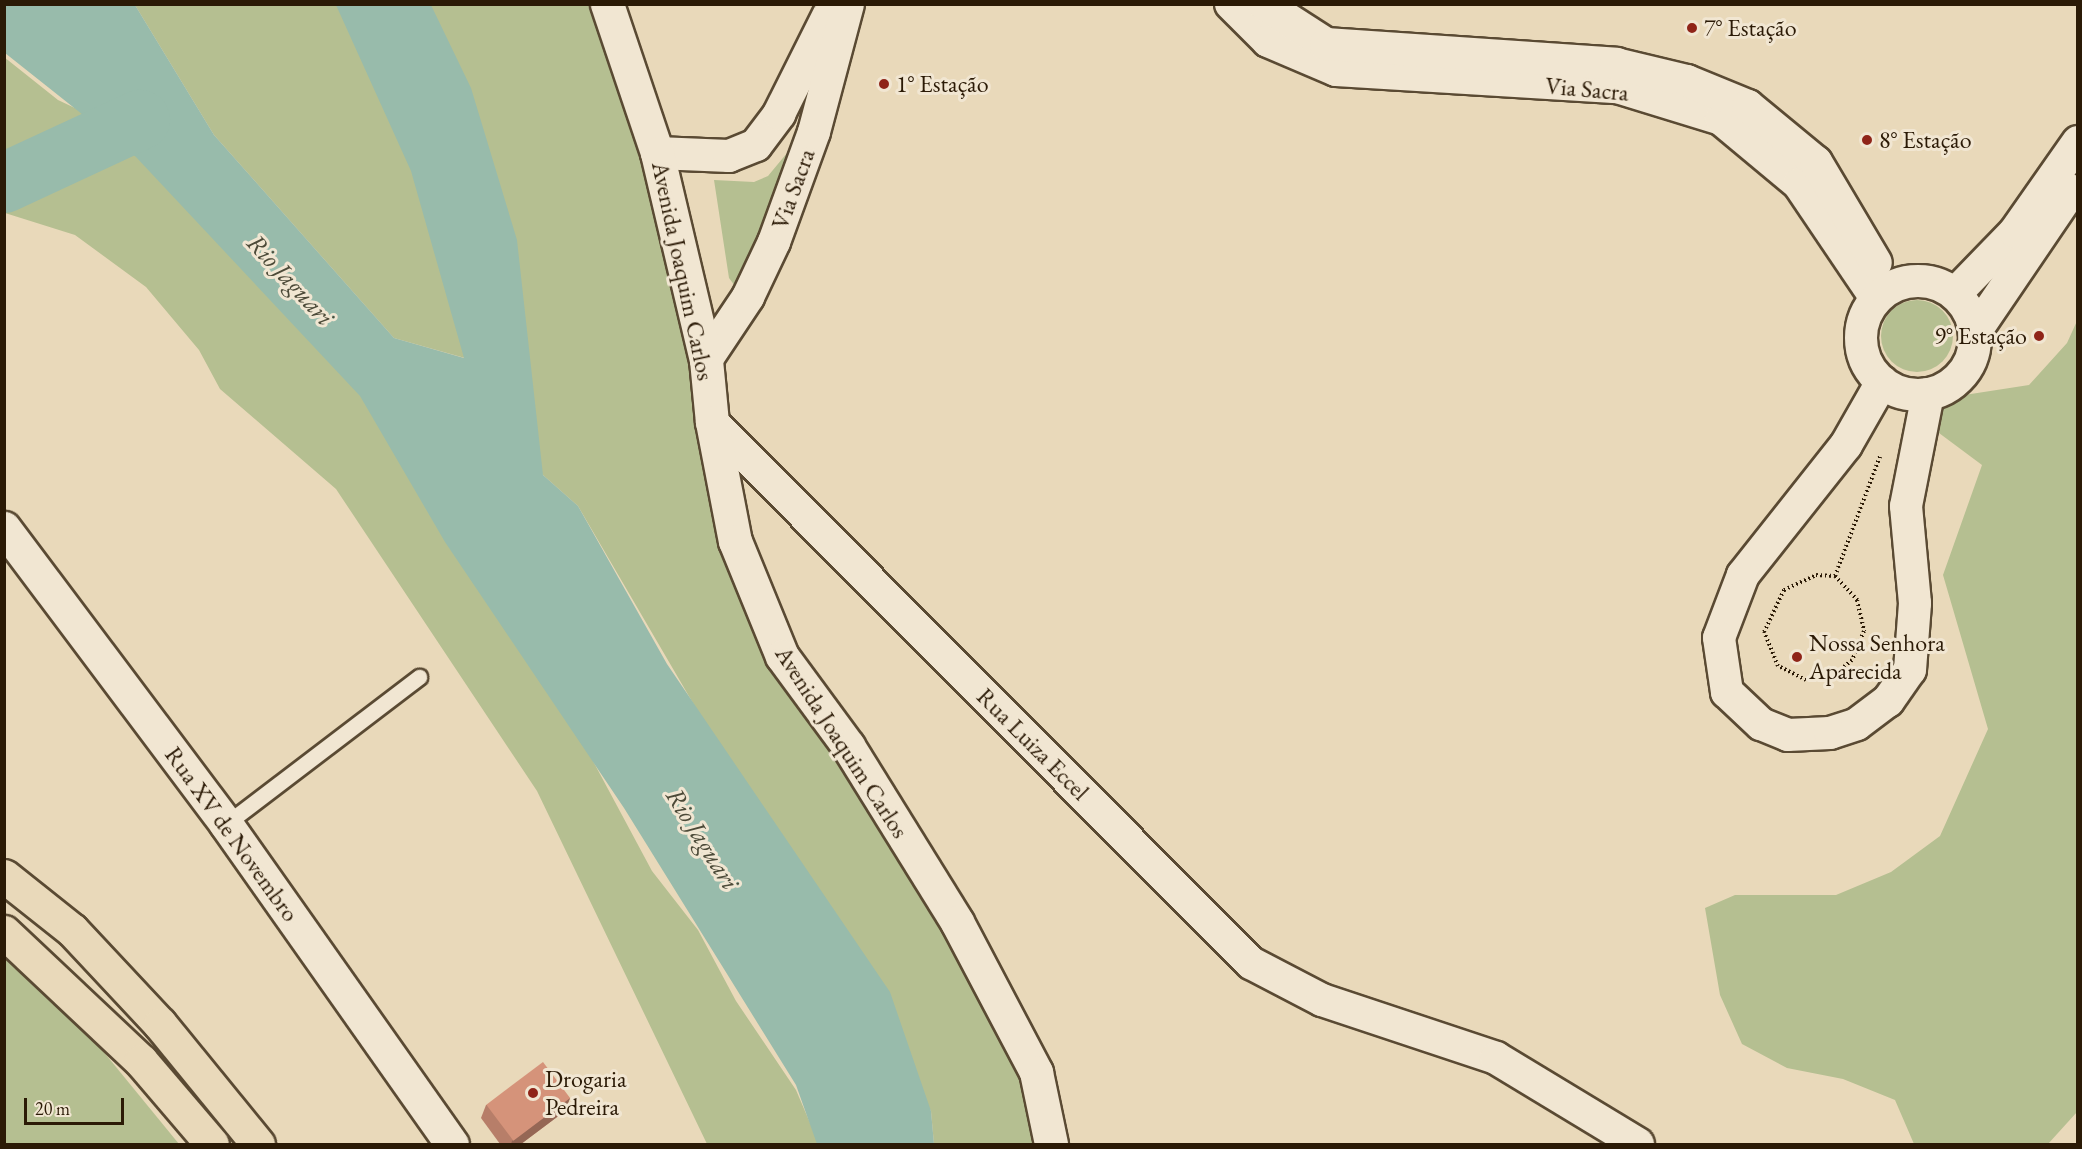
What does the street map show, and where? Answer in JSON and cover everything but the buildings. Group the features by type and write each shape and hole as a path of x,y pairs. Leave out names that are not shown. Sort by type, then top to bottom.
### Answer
{"main road":[{"path":"4,876 72,930 160,1024 258,1144"},
{"path":"4,932 141,1061 212,1144"}],"street":[{"name":"Avenida Joaquim Carlos","path":"607,4 657,153 706,360 712,422 735,541 782,656 848,746 957,922 1036,1072 1051,1144"},
{"name":"Via Sacra","path":"1231,4 1268,41 1336,70 1549,72 1616,64 1687,81 1748,106 1816,162 1883,293"},
{"name":"Via Sacra","path":"1264,4 1326,44 1549,72"},
{"name":"Via Sacra","path":"657,153 729,156 756,145 779,114 839,8"},
{"name":"Via Sacra","path":"706,360 748,297 774,242 814,132 839,8"},
{"path":"1955,294 2015,232 2078,142"},
{"path":"1975,332 1955,294 1924,280 1883,293 1861,332 1869,368 1882,382 1898,392 1928,394 1951,384 1968,366 1975,332 2078,182"},
{"path":"1882,382 1846,445 1743,575 1719,638 1727,692 1761,724 1788,735 1830,733 1857,724 1888,701 1910,670 1915,603 1906,506 1928,394"},
{"name":"Rua Luiza Eccel","path":"712,422 1251,963 1322,1000 1496,1058 1638,1144"},
{"name":"Rua XV de Novembro","path":"4,528 226,824 452,1144"}],"lane":[{"path":"226,824 419,677"}],"path":[{"path":"1835,576 1882,447"},
{"path":"1815,575 1835,576 1863,614 1861,646 1840,670 1806,680 1790,675 1778,666 1764,632 1774,602 1791,585 1815,575"}],"shaded area":[{"path":"135,5 600,5 659,180 727,545 1018,1065 1040,1144 934,1144 931,1111 578,506 543,475 465,358 394,338 214,135"},
{"path":"4,57 58,100 134,136 377,384 542,666 652,871 698,930 736,1001 796,1090 819,1144 707,1144 537,791 336,489 220,389 199,350 146,287 75,235 5,213"},
{"path":"792,147 797,147 735,286 729,278 714,180 754,182 768,176"},
{"path":"1924,300 1943,310 1951,322 1953,336 1951,350 1943,362 1931,370 1910,372 1891,362 1883,350 1881,329 1891,310 1903,302"},
{"path":"2077,321 2077,1112 2048,1144 1914,1144 1895,1100 1843,1079 1787,1068 1742,1044 1720,995 1705,908 1735,895 1836,895 1891,872 1940,836 1988,729 1943,575 1982,465 1939,433 1945,398 2029,385 2067,343"},
{"path":"4,936 26,957 179,1144 5,1144"}],"water":[{"name":"Rio Jaguari","path":"4,5 135,5 214,135 394,338 464,358 411,171 336,5 431,5 471,88 517,240 543,475 578,506 667,664 890,992 931,1111 934,1144 817,1144 796,1085 624,808 445,542 360,396 136,157 5,53"}],"waterway":[{"path":"4,183 140,120"}],"place":[{"name":"7° Estação","path":"1692,28"},
{"name":"1° Estação","path":"884,84"},
{"name":"8° Estação","path":"1867,140"},
{"name":"9° Estação","path":"2039,336"},
{"name":"Nossa Senhora Aparecida","path":"1797,657"},
{"name":"Drogaria Pedreira","path":"533,1093"}]}
